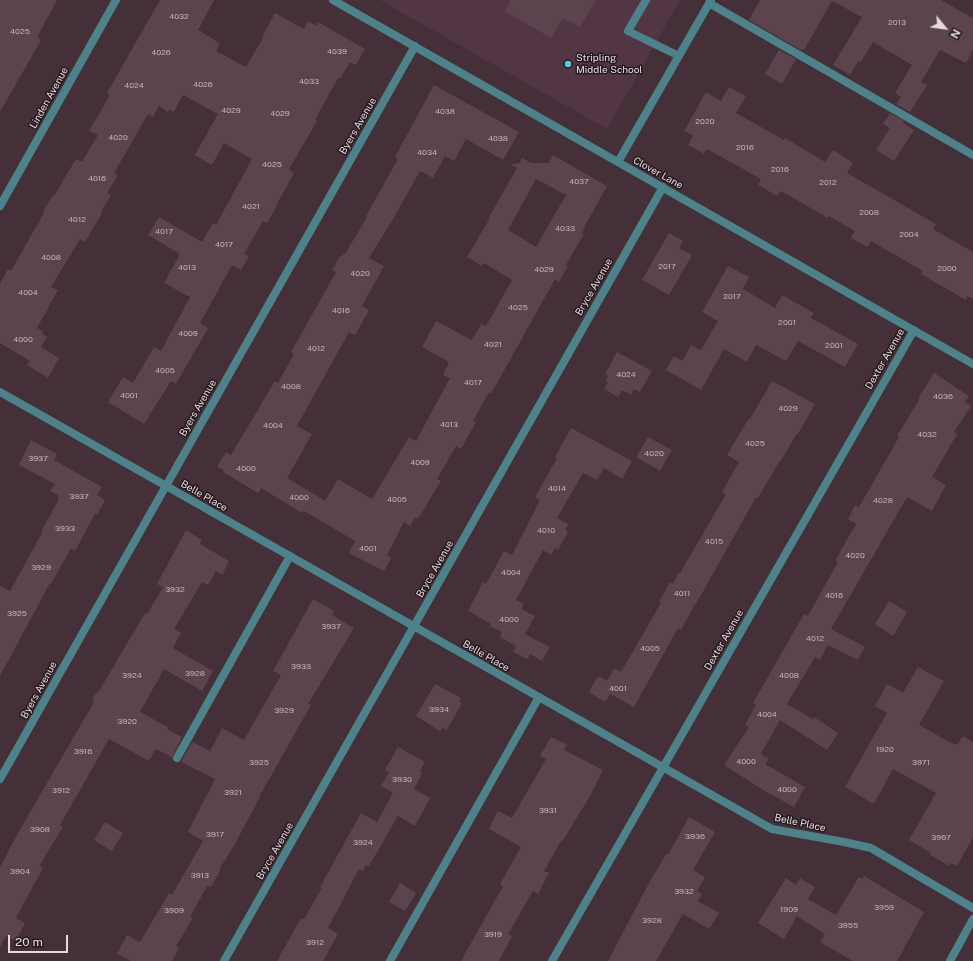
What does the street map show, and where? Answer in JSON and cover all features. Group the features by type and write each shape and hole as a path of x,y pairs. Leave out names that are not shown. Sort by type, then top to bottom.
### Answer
{"street":[{"name":"Linden Avenue","path":"0,206 116,0"},
{"name":"Clover Lane","path":"333,0 973,364"},
{"path":"646,0 628,31 679,56"},
{"path":"618,162 710,2 973,155"},
{"name":"Byers Avenue","path":"0,779 415,46"},
{"name":"Bryce Avenue","path":"224,961 663,187"},
{"name":"Dexter Avenue","path":"552,961 914,330"},
{"name":"Belle Place","path":"0,392 772,829 871,848 973,908"},
{"path":"177,758 290,556"},
{"path":"390,961 539,697"},
{"path":"950,961 973,919"}],"shaded area":[{"name":"Stripling Middle School","path":"380,0 680,0 607,129"}],"building":[{"path":"0,0 57,0 37,37 41,40 0,112"},
{"path":"160,0 214,0 198,30 220,43 216,51 246,67 263,38 262,37 275,13 304,29 308,21 316,26 318,22 365,49 356,65 350,62 340,79 338,78 315,120 317,121 289,169 294,173 278,204 267,223 263,221 244,254 249,256 241,270 232,265 200,323 208,328 176,384 171,381 144,424 108,402 123,377 133,383 154,347 161,351 190,297 164,283 180,254 148,235 159,217 202,242 213,223 216,225 252,159 224,143 212,165 195,155 218,114 183,95 174,112 169,109 168,112 159,106 153,117 148,114 114,173 118,175 107,193 111,195 101,212 102,213 85,242 80,239 51,287 58,290 37,328 43,331 42,333 47,337 41,347 59,358 48,378 27,365 30,361 0,343 0,284 8,269 11,271 44,213 43,212 76,159 82,162 98,135 89,131 110,95 107,93"},
{"path":"511,0 596,0 580,27 563,18 551,38 505,11"},
{"path":"760,0 941,0 973,18 973,49 966,63 940,50 921,82 927,85 910,112 896,104 901,97 895,93 912,65 873,42 860,63 858,61 850,75 833,65 862,17 832,1 804,50 801,50 749,20"},
{"path":"779,50 796,59 782,84 765,74"},
{"path":"434,85 519,132 503,160 466,139 454,161 445,156 433,178 420,171 369,258 384,266 362,306 369,310 355,335 349,332 297,426 312,434 287,478 325,501 338,479 372,499 409,437 416,441 450,378 443,375 449,362 422,347 436,321 472,340 481,324 486,326 512,280 484,263 482,266 467,257 517,168 510,164 519,163 522,158 531,163 549,163 553,155 607,186 586,224 582,233 584,234 566,265 568,266 559,282 555,279 491,394 489,392 473,421 476,422 461,449 456,446 437,479 441,481 418,519 415,517 410,526 404,522 387,555 391,558 384,571 349,553 355,541 304,511 302,513 261,488 258,493 223,472 224,470 217,467 226,452 231,455 275,381 278,383 294,354 291,352 336,272 332,270 340,256 341,257 344,253 345,254 367,217 366,216 398,159 395,157","holes":["536,179 566,195 536,247 508,230"]},
{"path":"729,87 746,96 736,113 784,140 785,138 825,162 833,150 853,163 847,173 936,224 933,229 973,252 973,299 967,296 966,300 921,274 923,271 871,241 867,247 851,238 855,231 829,216 828,218 781,191 777,196 758,185 761,179 707,149 704,154 688,145 693,136 684,131 706,92 721,101"},
{"path":"890,113 904,121 903,123 914,130 894,161 876,150 890,128 883,124"},
{"path":"669,233 683,241 679,248 692,255 669,295 642,280"},
{"path":"728,266 749,277 743,289 775,308 782,295 814,313 811,318 858,344 845,367 798,341 786,361 756,345 747,362 724,349 701,390 666,370 674,356 683,361 691,345 701,350 718,321 702,312"},
{"path":"617,352 652,371 640,392 634,389 631,395 622,390 618,397 604,389 608,382 606,381 608,376 605,374"},
{"path":"934,373 969,396 965,402 971,406 954,432 957,434 932,477 946,485 932,511 907,497 831,629 865,647 858,660 828,645 820,660 815,657 787,704 813,719 814,717 838,733 827,750 780,720 761,754 769,759 765,764 805,787 794,807 763,790 724,765 749,727 745,725 756,705 753,703 804,614 808,616 838,562 835,561 856,524 848,519 855,505 859,507 899,437 897,436"},
{"path":"772,381 815,404 758,498 756,497 681,630 678,628 634,707 610,694 605,702 589,692 598,676 607,681 614,668 621,672 661,603 659,602 670,582 673,584 679,572 680,573 726,494 722,492 739,462 727,455"},
{"path":"571,428 632,461 622,479 604,468 597,480 583,473 557,518 568,524 565,530 568,532 558,550 555,548 551,555 543,550 516,600 524,604 521,609 535,616 525,634 550,647 542,661 530,654 527,659 513,652 516,646 500,637 502,632 490,626 491,624 468,611 483,582 486,584 504,551 512,555 540,500 535,497 557,458 555,457"},
{"path":"648,437 672,450 660,471 636,457"},
{"path":"31,440 57,454 54,460 102,487 97,495 105,500 97,515 95,514 75,551 71,548 51,584 50,583 0,676 0,586 10,591 59,499 59,496 50,491 55,484 19,465"},
{"path":"186,530 202,540 200,544 229,561 222,575 216,571 208,585 202,582 174,629 181,633 173,648 213,671 202,691 164,669 140,712 168,727 167,729 182,737 172,757 156,749 149,761 109,739 60,825 63,827 39,866 43,868 16,918 25,923 16,941 6,936 0,947 0,867 94,702 93,697 99,691 145,613 147,614 163,587 157,584"},
{"path":"313,599 334,611 332,615 354,628 308,704 311,705 259,797 211,887 207,886 190,917 193,918 176,946 179,948 172,961 131,961 117,954 127,935 140,942 169,893 172,895 203,841 188,832 215,779 181,762 192,742 210,751 222,728 244,740 281,675 273,671"},
{"path":"889,601 907,612 893,636 875,624"},
{"path":"918,667 944,681 919,725 953,744 957,745 963,736 973,742 973,837 957,866 950,863 949,866 929,854 930,852 909,840 936,793 893,769 874,804 845,787 887,713 875,706 887,684 903,693"},
{"path":"435,684 461,698 459,701 462,703 447,730 442,727 440,731 416,716"},
{"path":"551,737 567,745 564,750 603,770 590,796 544,871 549,873 538,894 533,891 508,934 512,936 499,961 461,961 503,886 500,884 521,847 489,829 498,811 512,818 546,759 540,756"},
{"path":"398,747 425,762 420,771 422,773 414,789 430,798 415,826 398,816 369,866 366,865 363,871 359,869 328,928 338,934 323,961 277,961 301,918 304,919 322,888 320,887 361,813 377,822 393,793 381,786 389,772 385,770"},
{"path":"689,817 715,832 693,870 705,877 697,891 702,894 698,901 719,913 709,929 683,914 656,961 608,961 649,883 666,854 668,855"},
{"path":"105,822 123,833 112,851 94,840"},
{"path":"864,876 924,912 897,961 853,961 820,942 825,934 797,916 784,939 758,923 786,878 796,885 800,878 815,887 808,899 836,915 859,877 862,879"},
{"path":"400,883 416,893 405,911 389,902"}],"place":[{"name":"Stripling Middle School","path":"568,64"}]}
